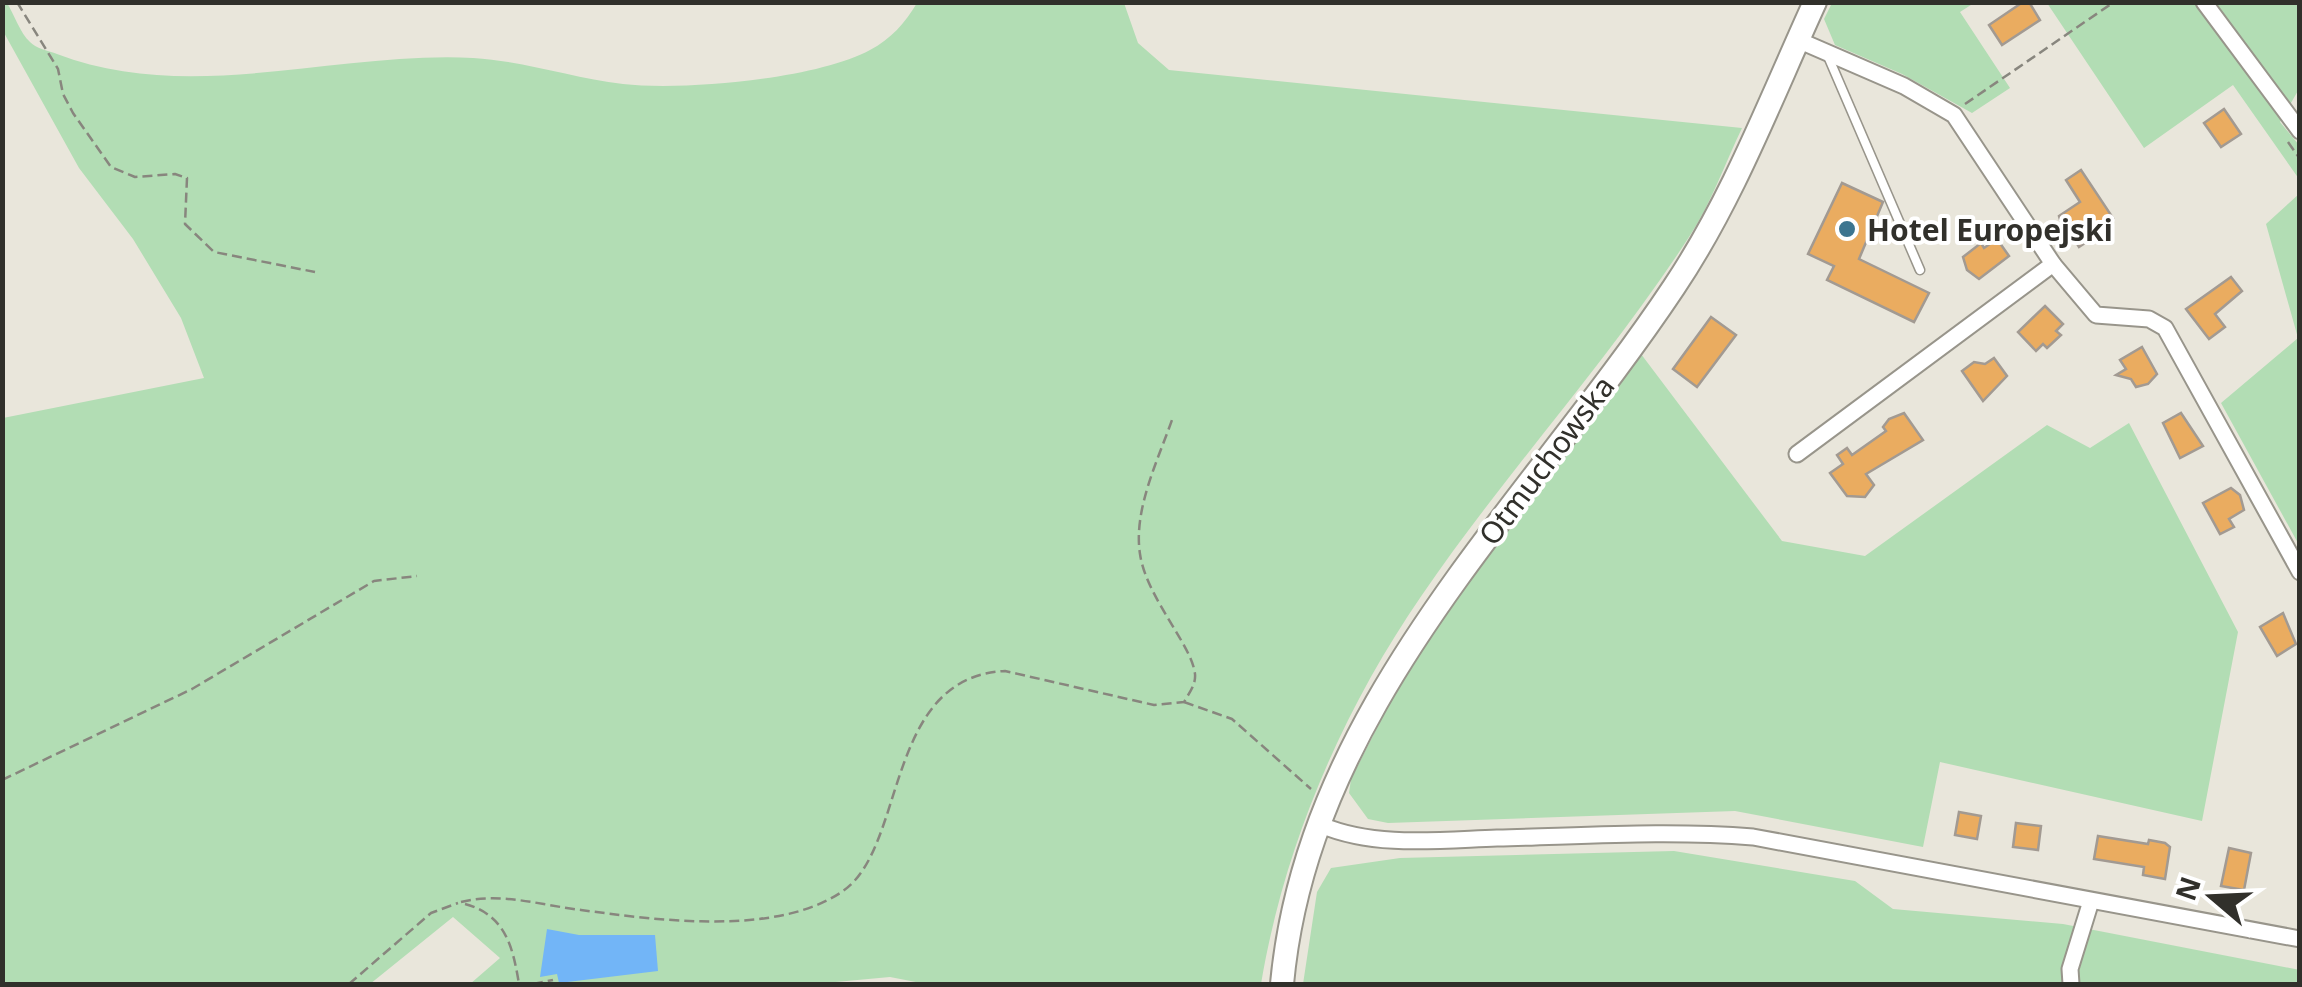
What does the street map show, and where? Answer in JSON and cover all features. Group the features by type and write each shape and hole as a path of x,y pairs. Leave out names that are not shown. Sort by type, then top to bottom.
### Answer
{"main road":[{"name":"Otmuchowska","path":"1282,984 1292,922 1321,825 1364,724 1415,636 1692,259 1815,2"}],"street":[{"path":"2204,2 2300,131"},
{"path":"1798,40 1904,86 1954,115 2054,264 2096,315 2149,319 2165,328 2300,572"},
{"path":"1797,454 2054,264"},
{"path":"1321,825 1369,838 1680,831 1753,837 2300,939"},
{"path":"2070,984 2070,969 2090,901"}],"lane":[{"path":"1827,54 1920,270"}],"path":[{"path":"17,2 58,69 68,104 111,168 135,177 174,174 187,178 185,224 214,252 315,272"},
{"path":"1954,115 1972,98 2114,2"},
{"path":"1173,417 1148,490 1140,553 1152,597 1195,670 1194,684 1184,702"},
{"path":"2,780 192,690 374,581 417,576"},
{"path":"349,984 444,904 488,896 709,922 813,906 843,891 863,872 909,747 934,708 962,684 984,672 1005,672 1154,704 1184,702 1232,719 1261,748 1330,801"},
{"path":"461,902 490,916 506,932 519,984"},
{"path":"533,984 553,980"}],"green space":[{"path":"2,3 7,3 32,44 107,69 211,76 421,58 473,58 623,84 679,86 784,75 847,60 885,41 917,3 1124,3 1138,43 1169,70 1742,128 1697,224 1658,283 1454,549 1366,685 1301,831 1271,932 1261,984 926,984 890,977 814,984 470,984 500,958 453,917 370,984 3,984 3,418 204,378 181,318 133,239 79,168 3,31"},
{"path":"1832,3 1974,3 1960,12 2010,88 1972,113 1902,74 1835,45 1824,19"},
{"path":"2047,3 2299,3 2299,89 2280,122 2299,145 2299,179 2233,85 2144,148"},
{"path":"2299,194 2299,545 2221,403 2298,338 2266,224"},
{"path":"1641,354 1782,541 1865,556 2047,425 2090,448 2129,423 2238,632 2202,821 1940,762 1923,847 1735,811 1388,823 1368,819 1349,793 1351,779 1415,653"},
{"path":"1674,851 1855,881 1893,909 2063,924 2300,970 2299,984 1303,984 1317,892 1331,868 1400,858"}],"water":[{"path":"547,929 579,935 655,935 658,971 559,983 557,974 540,977"}],"building":[{"path":"2029,2 2040,20 2002,45 1989,25"},
{"path":"2224,109 2241,134 2221,147 2204,123"},
{"path":"2081,170 2113,218 2090,232 2094,237 2079,247 2070,232 2063,230 2059,216 2080,202 2066,180"},
{"name":"Hotel Europejski","path":"1842,183 1883,202 1859,259 1929,293 1914,322 1827,280 1834,266 1808,254"},
{"path":"1997,239 2009,256 1979,279 1967,270 1963,257 1981,243 1984,248"},
{"path":"2231,277 2242,291 2215,314 2225,327 2209,339 2186,309"},
{"path":"2045,306 2063,324 2056,331 2061,335 2047,348 2043,344 2036,351 2018,332"},
{"path":"1711,317 1736,335 1697,387 1673,369"},
{"path":"2142,347 2157,374 2148,384 2136,387 2131,379 2116,375 2126,369 2120,360"},
{"path":"1994,358 2007,376 1983,401 1962,371 1974,362 1985,364"},
{"path":"1904,413 1923,440 1866,474 1874,485 1865,497 1847,496 1830,473 1843,464 1837,455 1847,448 1852,455 1886,431 1883,427 1889,419"},
{"path":"2181,413 2203,446 2180,458 2163,423"},
{"path":"2231,488 2240,495 2244,510 2229,519 2234,527 2220,534 2203,503"},
{"path":"2283,613 2296,644 2277,656 2260,627"},
{"path":"1959,812 1981,816 1977,839 1955,835"},
{"path":"2016,823 2041,826 2038,850 2013,847"},
{"path":"2098,836 2165,843 2170,847 2165,879 2143,875 2144,867 2094,859"},
{"path":"2229,848 2251,853 2244,890 2221,886"}],"place":[{"name":"Hotel Europejski","path":"1847,229"}]}
